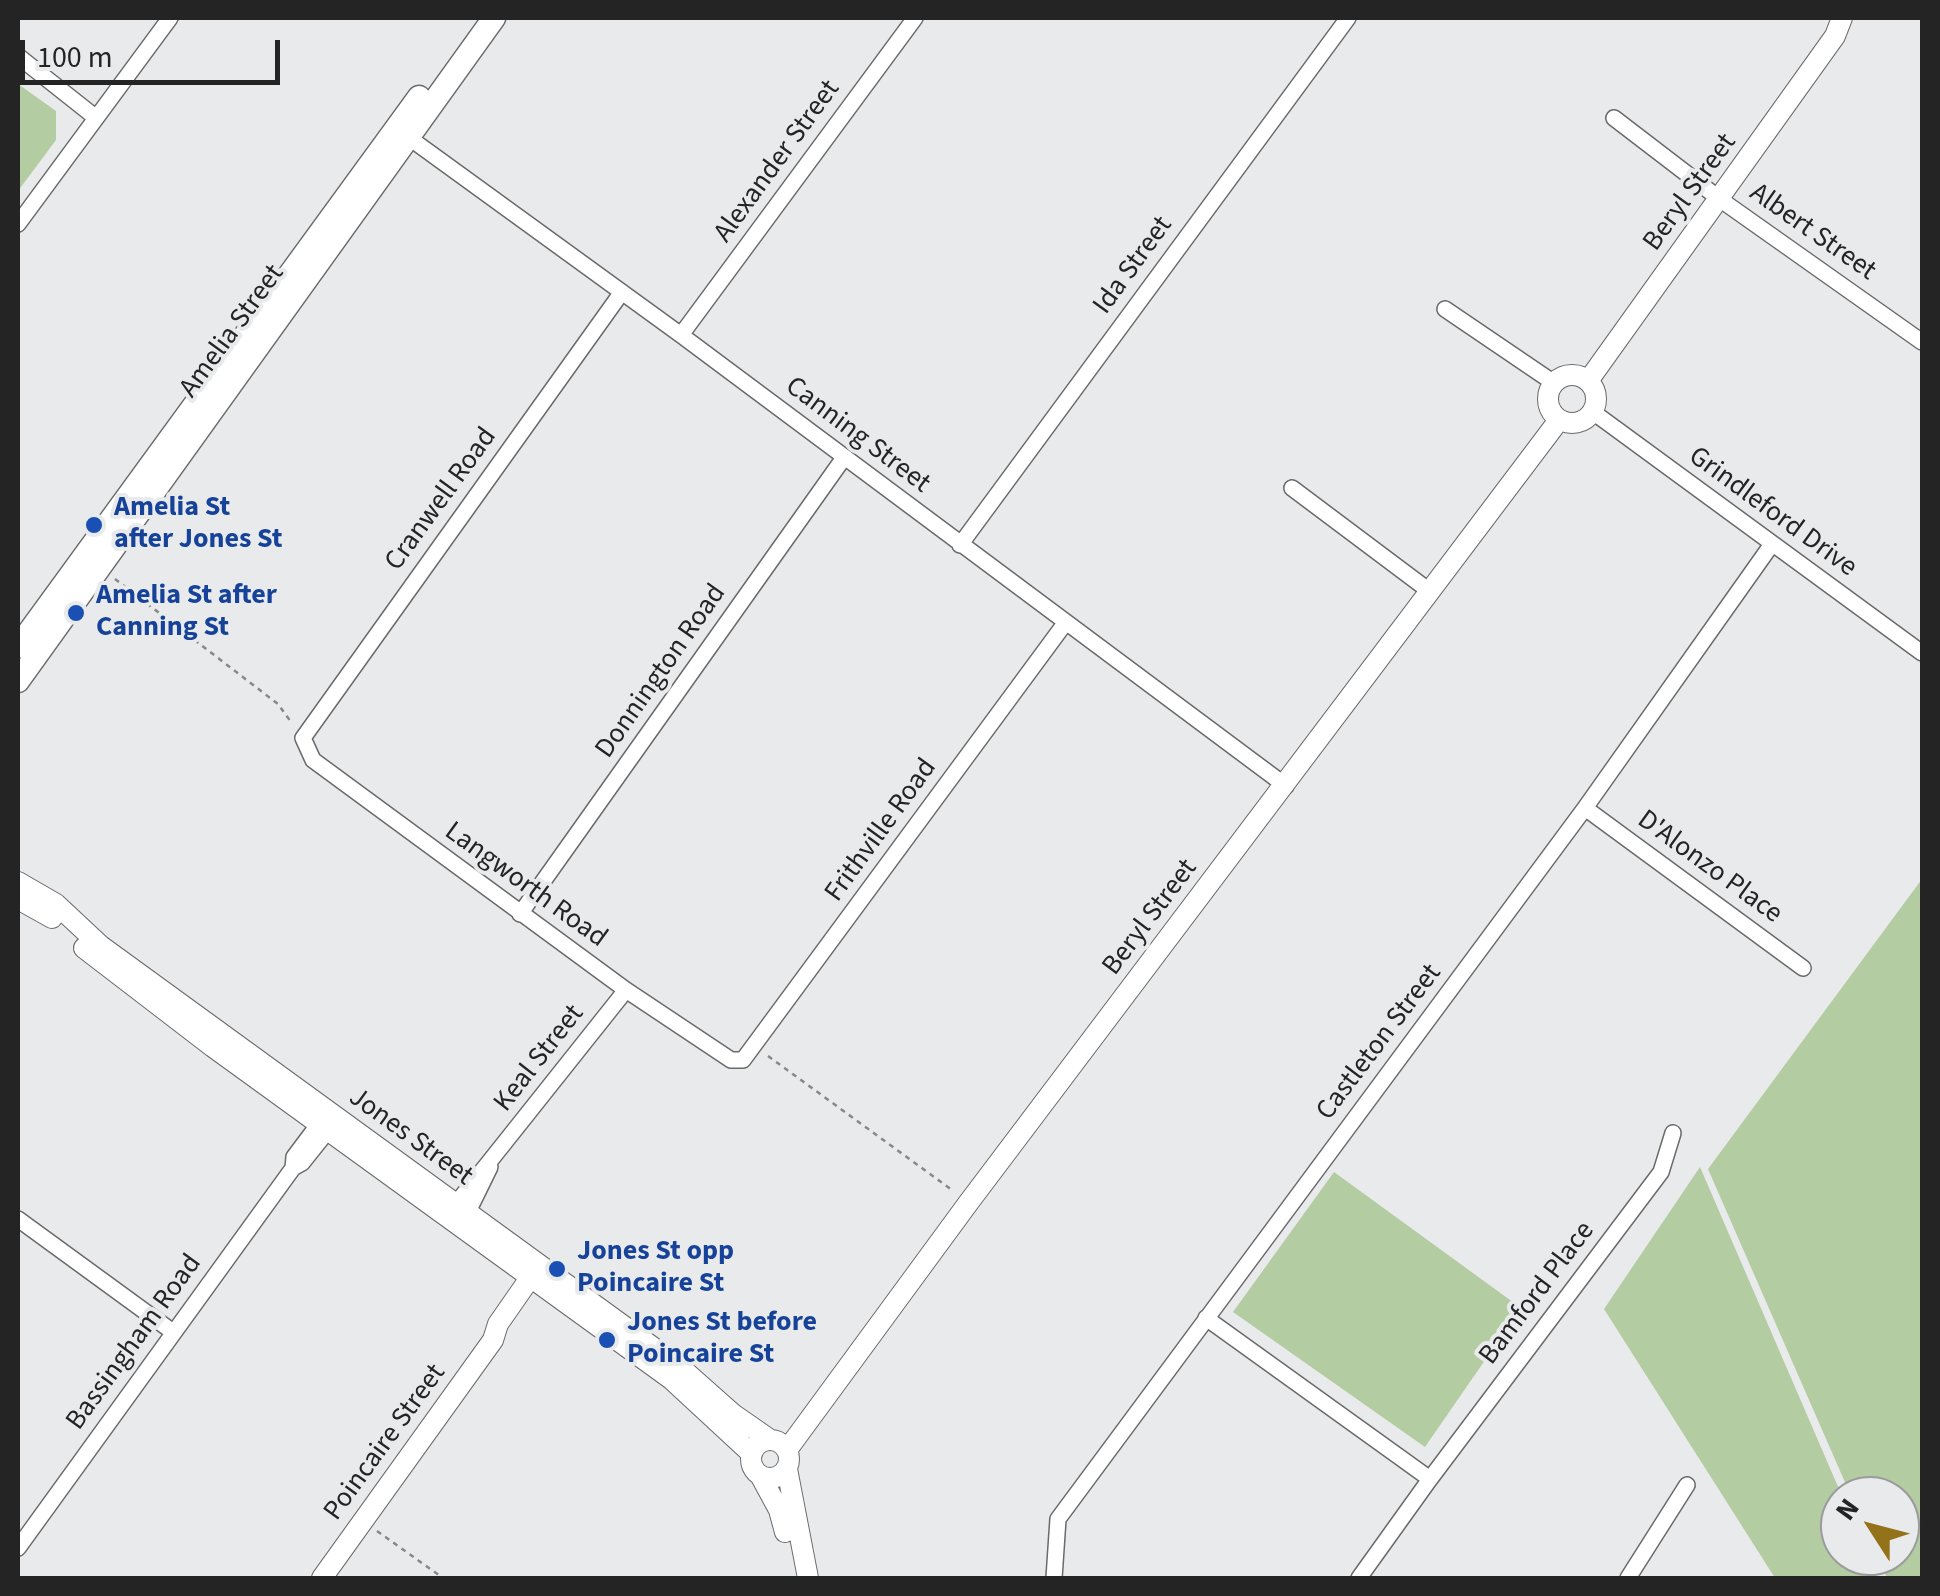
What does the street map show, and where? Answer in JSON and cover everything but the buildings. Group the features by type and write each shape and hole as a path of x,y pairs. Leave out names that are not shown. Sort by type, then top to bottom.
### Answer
{"main road":[{"name":"Amelia Street","path":"18,681 403,133 477,18"},
{"name":"Amelia Street","path":"18,648 403,133 494,18"}],"street":[{"path":"18,224 170,18"},
{"name":"Alexander Street","path":"681,335 915,18"},
{"name":"Ida Street","path":"960,545 1348,18"},
{"name":"Beryl Street","path":"1588,380 1721,200 1839,27 1861,18"},
{"path":"18,56 95,117"},
{"name":"Albert Street","path":"1614,118 1721,200 1922,342"},
{"name":"Canning Street","path":"403,133 1286,786"},
{"name":"Cranwell Road","path":"303,738 622,292"},
{"path":"1445,310 1554,383"},
{"path":"1572,374 1588,380 1596,396 1593,412 1578,423 1559,420 1548,402 1554,383 1572,374"},
{"name":"Grindleford Drive","path":"1593,412 1922,654"},
{"name":"Beryl Street","path":"781,1453 1559,420"},
{"name":"Donnington Road","path":"520,914 844,458"},
{"path":"1292,488 1428,590"},
{"name":"Castleton Street","path":"1054,1578 1058,1519 1585,808 1772,544"},
{"name":"Frithville Road","path":"731,1060 743,1060 755,1046 1066,622"},
{"name":"Langworth Road","path":"303,738 313,760 520,914 731,1060"},
{"name":"D'Alonzo Place","path":"1585,808 1803,968"},
{"name":"Jones Street","path":"18,882 56,904 101,946 671,1379 752,1454 752,1466 784,1524 794,1578"},
{"name":"Jones Street","path":"18,899 50,917 120,977 328,1121"},
{"name":"Keal Street","path":"457,1216 493,1158 626,990"},
{"name":"Bassingham Road","path":"18,1548 293,1168 302,1163 328,1121"},
{"name":"Bamford Place","path":"1359,1578 1662,1172 1673,1132"},
{"path":"18,1219 173,1332"},
{"name":"Jones Street","path":"540,1276 680,1367 781,1453"},
{"name":"Poincaire Street","path":"322,1578 493,1340 508,1330 540,1276"},
{"path":"1206,1318 1430,1479"},
{"path":"752,1454 758,1444 781,1453"},
{"path":"760,1475 772,1478 781,1453"},
{"path":"781,1453 808,1578"},
{"path":"1628,1578 1687,1485"}],"path":[{"path":"110,576 278,704 303,738"},
{"path":"755,1046 969,1202"},
{"path":"364,1522 444,1578"}],"green space":[{"path":"18,84 56,111 56,140 18,191"},
{"path":"1922,879 1922,1578 1886,1576 1920,1576 1920,1476 1842,1476 1708,1169"},
{"path":"1700,1167 1833,1476 1820,1476 1820,1576 1877,1578 1775,1578 1604,1309"},
{"path":"1334,1172 1521,1308 1425,1447 1233,1312"}],"place":[{"name":"Amelia St after Jones St","path":"94,525"},
{"name":"Amelia St after Canning St","path":"76,613"},
{"name":"Jones St opp Poincaire St","path":"557,1269"},
{"name":"Jones St before Poincaire St","path":"607,1340"}]}
